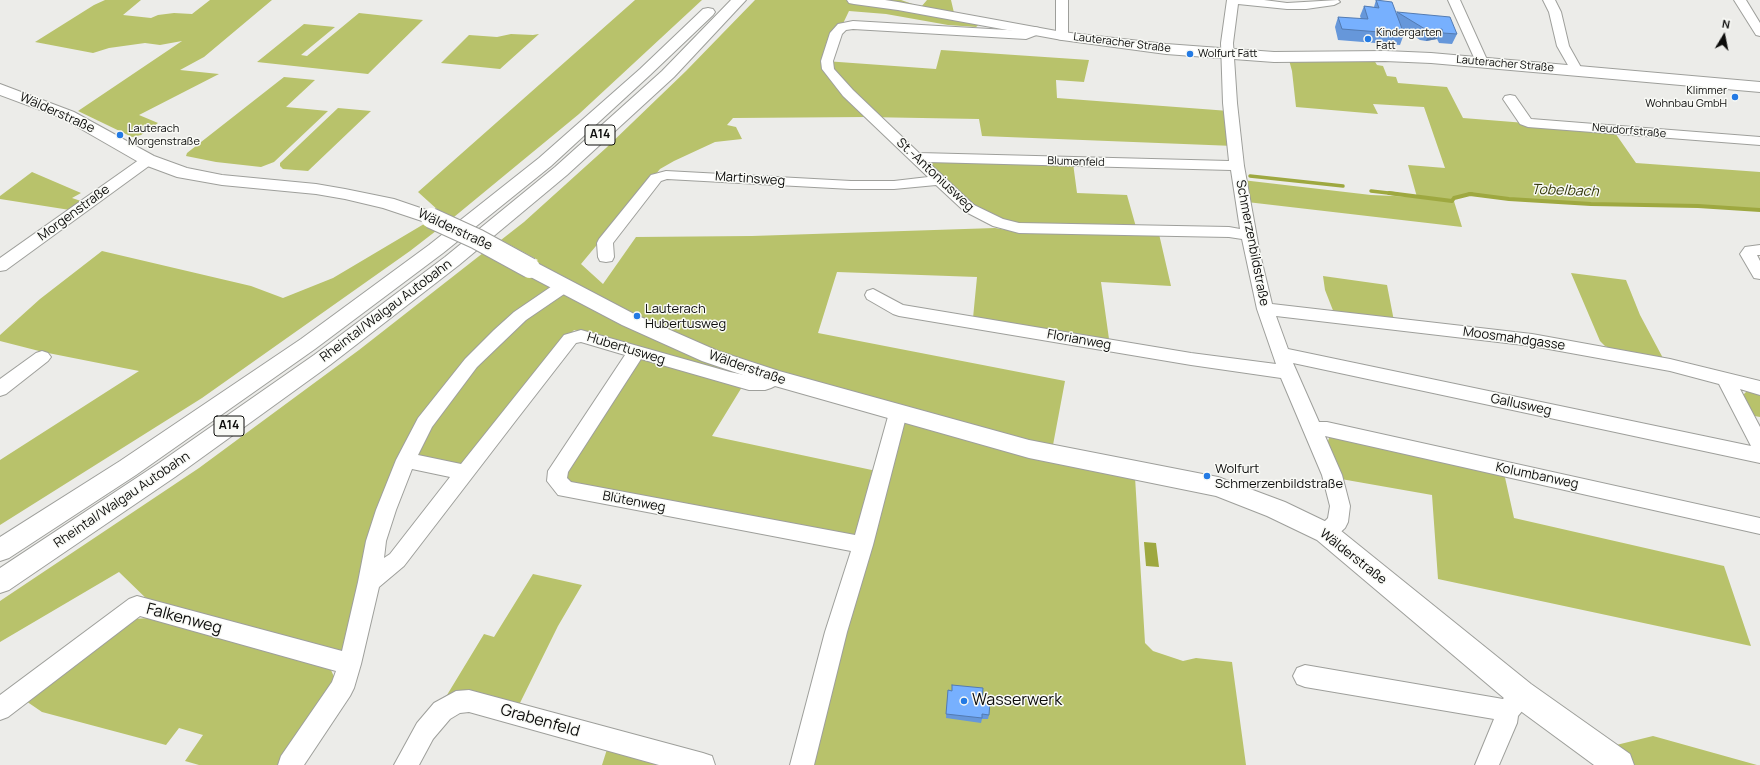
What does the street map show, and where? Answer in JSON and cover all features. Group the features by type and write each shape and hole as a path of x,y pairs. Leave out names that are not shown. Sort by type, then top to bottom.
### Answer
{"main road":[{"name":"Rheintal/Walgau Autobahn","path":"0,550 128,468 308,344 436,249 545,162 645,72 720,0"},
{"name":"Rheintal/Walgau Autobahn","path":"0,582 212,438 322,360 452,261 561,171 668,74 739,0"},
{"name":"Lauteracher Straße","path":"854,0 898,6 1062,36 1105,42 1227,54 1274,57 1385,56 1482,62 1760,88"},
{"name":"Wälderstraße","path":"0,89 68,115 148,160 183,173 201,177 345,194 388,203 431,218 470,236 629,320 710,356 775,378 1029,449 1218,487 1276,509 1326,533 1514,703 1619,765"}],"street":[{"path":"1062,0 1062,36"},
{"path":"1233,0 1287,6 1306,6 1334,2"},
{"name":"Schmerzenbildstraße","path":"1233,0 1228,25 1227,54 1230,103 1237,166 1250,235 1252,254 1265,309 1288,372 1332,475 1340,506 1338,522 1326,533"},
{"path":"1454,0 1482,62"},
{"path":"1549,0 1555,12 1563,46 1577,71"},
{"path":"1740,0 1760,32"},
{"name":"Lauteracher Straße","path":"836,33 842,27 853,25 1026,35 1035,31"},
{"name":"St.-Antoniusweg","path":"836,33 827,61 828,69 836,80 915,157 976,213 1008,226 1060,229 1229,232 1250,235"},
{"name":"Neudorfstraße","path":"1510,98 1525,121 1528,123 1760,141"},
{"name":"Blumenfeld","path":"915,157 1237,166"},
{"name":"Morgenstraße","path":"0,266 148,160"},
{"name":"Martinsweg","path":"606,257 605,243 656,178 666,175 686,174 850,185 894,185 940,180"},
{"path":"1760,250 1751,251 1748,254 1760,274"},
{"path":"290,765 342,688 350,664 369,582 376,542 386,510 406,460 425,423 448,391 472,363 520,316 564,286"},
{"name":"Florianweg","path":"873,295 899,310 1191,359 1288,372"},
{"name":"Moosmahdgasse","path":"1265,309 1532,340 1629,357 1760,388"},
{"name":"Hubertusweg","path":"369,582 397,560 464,472 570,339 581,336 636,353 749,383 765,383 775,378"},
{"name":"Blütenweg","path":"636,353 558,472 557,481 565,489 863,545"},
{"name":"Gallusweg","path":"1282,354 1760,455"},
{"path":"0,389 42,356"},
{"path":"1725,379 1760,445"},
{"path":"802,765 833,644 863,545 898,413"},
{"name":"Kolumbanweg","path":"1313,429 1342,433 1760,526"},
{"path":"406,460 464,472"},
{"name":"Falkenweg","path":"0,709 137,606 350,664"},
{"name":"Wälderstraße","path":"1305,676 1487,706 1514,703"},
{"name":"Grabenfeld","path":"406,765 425,731 442,710 456,702 469,701 703,765"},
{"path":"1487,765 1514,703"}],"shaded area":[{"path":"105,0 141,0 123,15 151,18 158,15 174,13 192,14 210,0 272,0 204,57 180,70 219,74 139,115 158,123 141,135 132,137 78,111 182,41 160,45 145,43 109,48 93,53 35,42 94,5"},
{"path":"635,0 702,0 579,114 454,217 410,251 202,398 0,525 0,460 139,371 43,352 0,341 0,335 40,299 102,251 251,286 283,298 333,278 424,224 439,211 418,192"},
{"path":"755,0 901,0 921,7 927,0 951,0 955,17 982,22 976,27 948,25 886,14 849,11 825,61 936,69 941,50 1089,60 1084,82 1056,80 1057,98 1229,111 1234,146 982,136 979,119 865,117 733,118 727,125 736,127 742,139 715,142 660,169 581,264 603,284 636,237 752,236 995,228 1019,232 1159,234 1171,286 1101,282 1109,339 1106,340 973,318 977,277 837,272 818,333 1065,381 1053,445 1135,477 1145,643 1153,651 1183,661 1196,658 1232,662 1246,765 805,765 866,545 568,487 564,471 641,350 574,330 464,468 404,459 344,653 153,605 119,572 0,642 0,601 199,468 359,350 483,253 523,274 538,260 501,240 524,222 606,148 686,71","holes":["753,369 908,410 886,473 712,436"]},
{"path":"359,13 423,20 368,74 257,62 304,24 335,27 301,55 307,56"},
{"path":"511,34 539,34 500,69 441,63 469,35 497,37"},
{"path":"1289,60 1374,60 1377,65 1383,66 1387,76 1396,77 1398,83 1447,87 1463,118 1613,130 1636,163 1760,172 1760,209 1698,205 1591,203 1509,199 1469,194 1453,198 1462,227 1247,202 1242,180 1371,195 1417,197 1408,165 1445,168 1424,107 1373,104 1378,114 1296,107 1292,71"},
{"path":"284,77 315,80 286,107 328,111 274,162 261,167 216,162 186,156 187,153"},
{"path":"338,108 371,111 308,171 283,169 280,166 280,163"},
{"path":"921,161 1073,163 1077,193 1127,195 1136,227 1021,226 986,216"},
{"path":"32,172 81,193 72,198 84,202 70,210 0,199 0,196"},
{"path":"1571,273 1626,280 1640,315 1664,360 1614,350 1605,346 1600,341"},
{"path":"1323,276 1387,285 1394,321 1334,313 1325,290"},
{"path":"1746,392 1760,392 1760,417 1749,415 1742,396"},
{"path":"1336,436 1504,473 1514,518 1724,566 1751,646 1438,579 1432,495 1341,479 1327,444 1329,438"},
{"path":"1144,542 1156,543 1159,567 1146,566"},
{"path":"533,574 582,585 558,626 517,709 447,695 484,634 494,637"},
{"path":"150,618 331,670 335,679 280,765 199,765 185,761 203,735 179,728 166,745 42,712 23,699 133,619"},
{"path":"1653,736 1757,765 1622,765 1600,749"},
{"path":"609,743 678,765 602,765"}],"building":[{"path":"1376,0 1392,2 1404,34 1342,29 1338,17 1368,19 1364,6 1379,8"},
{"path":"1397,12 1450,17 1457,34 1443,33 1442,29 1430,31"},
{"name":"Wasserwerk","path":"952,685 983,688 982,701 990,702 989,715 982,714 982,718 946,714 948,690 952,691"}],"waterway":[{"path":"1250,176 1343,186"},
{"name":"Tobelbach","path":"1371,191 1396,194"},
{"name":"Tobelbach","path":"1389,193 1396,194"},
{"name":"Tobelbach","path":"1396,194 1452,201 1454,198 1470,194"},
{"name":"Tobelbach","path":"1470,194 1509,199 1591,204 1698,206 1760,210"}],"place":[{"name":"Kindergarten Fatt","path":"1368,39"},
{"name":"Wolfurt Fatt","path":"1190,54"},
{"name":"Klimmer Wohnbau GmbH","path":"1735,97"},
{"name":"Lauterach Morgenstraße","path":"120,135"},
{"name":"Lauterach Hubertusweg","path":"637,316"},
{"name":"Wolfurt Schmerzenbildstraße","path":"1207,476"},
{"name":"Wasserwerk","path":"964,701"}]}
